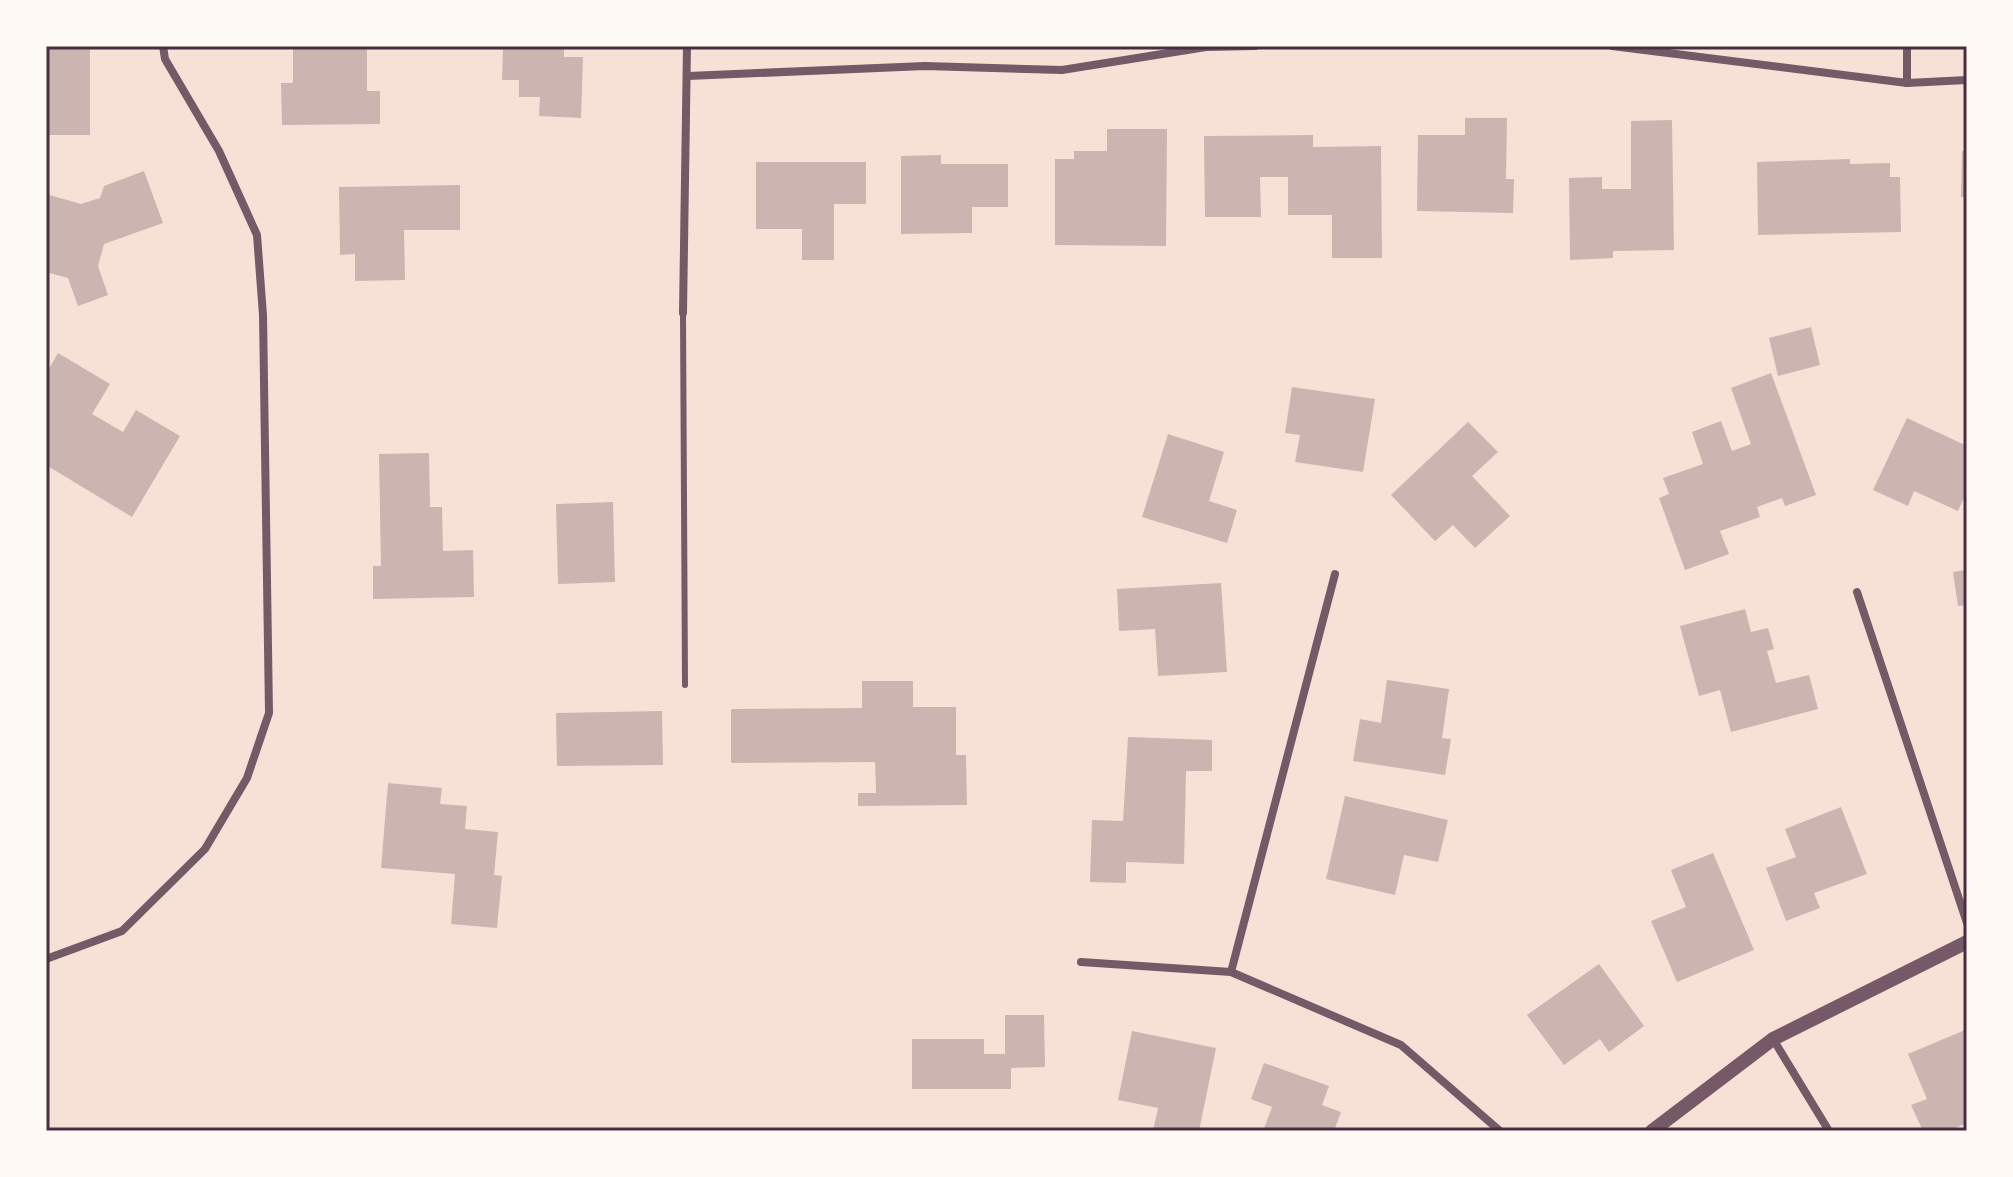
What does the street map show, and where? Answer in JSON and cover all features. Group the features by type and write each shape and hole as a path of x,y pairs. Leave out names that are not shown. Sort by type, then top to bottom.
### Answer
{"street":[{"path":"46,959 122,931 205,849 247,778 269,713 263,315 257,235 219,151 165,59 163,46"},
{"path":"683,313 687,46"},
{"path":"688,76 925,66 1062,70 1206,47 1255,46"},
{"path":"1612,46 1907,83 1967,80"},
{"path":"1907,46 1907,83"},
{"path":"1231,972 1335,574"},
{"path":"1857,592 1967,923"},
{"path":"1652,1131 1773,1039 1967,942"},
{"path":"1081,962 1231,972 1401,1045 1500,1131"},
{"path":"1773,1039 1829,1131"}],"lane":[{"path":"683,313 685,685"}],"building":[{"path":"46,46 90,46 90,135 46,135"},
{"path":"244,46 367,46 367,91 380,91 380,124 282,125 281,83 293,83 293,49 244,49"},
{"path":"503,46 564,46 564,57 583,57 581,118 539,116 540,97 519,97 519,80 502,80"},
{"path":"1465,118 1507,118 1506,179 1514,179 1513,213 1417,211 1418,135 1465,135"},
{"path":"1672,120 1674,250 1613,251 1613,258 1570,260 1569,178 1602,177 1602,189 1631,189 1631,121"},
{"path":"1107,129 1167,129 1166,246 1055,245 1055,159 1074,159 1074,151 1107,151"},
{"path":"1313,135 1313,147 1381,146 1382,258 1332,258 1332,215 1288,215 1288,177 1260,177 1261,217 1205,217 1204,136"},
{"path":"1962,151 1967,151 1967,197 1961,197"},
{"path":"941,155 941,164 1008,164 1008,207 972,207 972,233 901,234 901,156"},
{"path":"1850,159 1850,164 1890,163 1890,177 1900,177 1901,232 1758,235 1757,162"},
{"path":"756,162 866,162 866,204 834,204 834,260 802,260 802,229 756,229"},
{"path":"144,171 163,223 104,244 98,266 108,295 78,306 68,278 46,272 46,194 81,204 100,198 104,186"},
{"path":"460,185 460,230 404,230 405,280 355,281 355,254 340,255 339,187"},
{"path":"1811,327 1820,365 1778,376 1769,338"},
{"path":"58,353 110,384 92,414 123,432 136,410 180,436 132,517 46,465 46,374"},
{"path":"1771,373 1816,495 1785,506 1782,498 1757,507 1760,517 1720,531 1729,554 1685,570 1659,498 1669,494 1663,478 1703,464 1692,432 1721,421 1732,451 1751,444 1731,388"},
{"path":"1292,387 1375,399 1363,472 1295,462 1300,435 1285,433"},
{"path":"1907,418 1967,446 1967,491 1958,511 1914,491 1908,506 1873,490"},
{"path":"1468,422 1498,452 1472,476 1510,516 1475,548 1453,525 1435,541 1391,495"},
{"path":"1168,434 1224,452 1209,501 1237,510 1227,543 1142,517"},
{"path":"429,453 430,507 442,507 443,551 473,550 474,597 373,599 373,566 381,566 379,454"},
{"path":"613,502 615,582 558,584 556,504"},
{"path":"1967,570 1967,605 1958,606 1953,572"},
{"path":"1221,583 1227,672 1158,676 1155,629 1119,631 1117,589"},
{"path":"1745,609 1751,632 1768,628 1774,649 1767,651 1776,683 1809,675 1818,709 1731,732 1720,690 1699,696 1680,626"},
{"path":"1387,680 1449,689 1442,738 1451,739 1445,775 1353,761 1360,719 1381,723"},
{"path":"862,681 913,681 913,707 956,707 956,755 966,755 967,805 858,806 858,793 876,793 875,762 731,763 731,709 862,708"},
{"path":"662,711 663,765 557,766 556,713"},
{"path":"1128,737 1212,740 1212,771 1186,771 1184,864 1126,862 1126,883 1090,882 1092,820 1123,821"},
{"path":"388,783 442,788 440,804 467,806 465,829 498,832 494,875 502,876 497,928 451,924 455,874 381,868"},
{"path":"1345,796 1448,820 1438,862 1404,855 1395,895 1326,879"},
{"path":"1841,807 1867,874 1814,893 1820,908 1786,921 1766,868 1796,857 1785,829"},
{"path":"1713,853 1754,950 1677,982 1651,921 1686,907 1671,870"},
{"path":"1599,964 1644,1026 1609,1052 1600,1039 1564,1065 1527,1015"},
{"path":"1005,1015 1044,1015 1045,1067 1011,1068 1011,1089 912,1089 912,1039 984,1039 984,1054 1005,1054"},
{"path":"1965,1030 1967,1123 1948,1131 1923,1131 1911,1105 1927,1099 1908,1054"},
{"path":"1132,1031 1216,1048 1199,1131 1153,1131 1158,1108 1118,1100"},
{"path":"1264,1063 1329,1086 1322,1105 1341,1112 1334,1131 1263,1131 1272,1107 1251,1099"}]}
